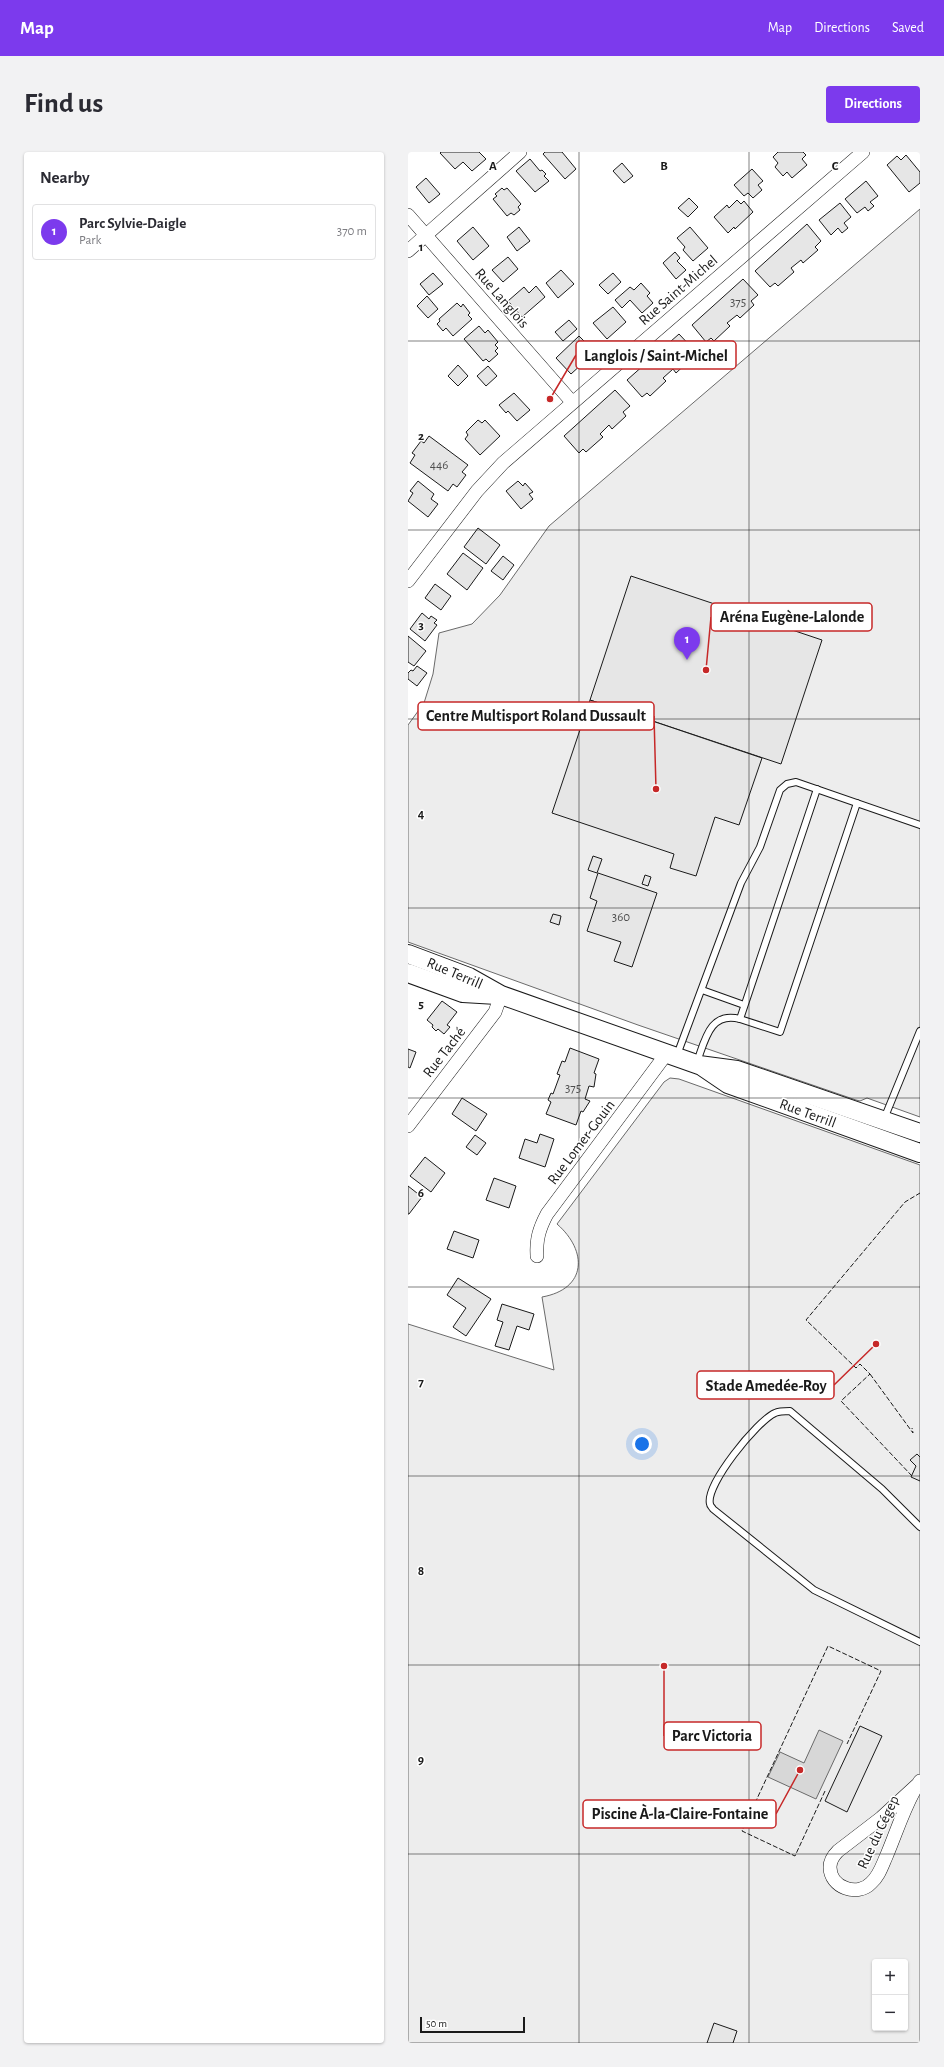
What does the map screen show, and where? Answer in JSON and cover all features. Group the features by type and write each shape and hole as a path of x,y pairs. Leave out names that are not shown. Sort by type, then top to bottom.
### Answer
{"street":[{"path":"408,251 520,152"},
{"name":"Rue Saint-Michel","path":"408,581 490,476 502,463 863,152"},
{"name":"Rue Langlois","path":"408,215 572,402"},
{"name":"Rue Terrill","path":"408,954 469,977 501,995 698,1064 737,1070 880,1129 920,1153"},
{"name":"Rue Terrill","path":"408,973 463,993 501,995"},
{"name":"Rue Taché","path":"408,1126 495,1012 501,995"},
{"name":"Rue Lomer-Gouin","path":"537,1256 536,1243 538,1233 547,1214 672,1055"},
{"name":"Rue Terrill","path":"880,1129 920,1133"},
{"name":"Rue du Cégep","path":"919,1783 877,1877 863,1889 852,1890 842,1887 833,1878 830,1867 833,1858 838,1851 881,1818 919,1783"}],"lane":[{"path":"672,1055 702,990 741,884 760,847 780,790 787,784 796,782 920,825"},
{"path":"740,1019 817,789"},
{"path":"698,1064 711,1028 725,1017 730,1016 780,1032 857,803"},
{"path":"702,990 744,1005"},
{"path":"880,1129 920,1031"},
{"path":"920,1527 882,1489 790,1411 775,1413 763,1420 744,1439 725,1466 710,1496 710,1504 713,1509 814,1590 920,1642"}],"shaded area":[{"path":"920,209 920,1117 867,1098 860,1101 856,1100 638,1025 408,942 408,725 424,703 433,674 439,633 472,624 500,595 549,526"},
{"path":"670,1078 679,1079 920,1165 920,2043 408,2043 408,1324 554,1370 542,1297 557,1293 568,1286 575,1278 578,1268 578,1257 574,1246 557,1224 664,1082"},
{"path":"819,1730 843,1741 816,1799 768,1777 780,1752 804,1763"}],"building":[{"path":"479,152 486,159 472,171 463,162 455,169 440,153"},
{"path":"545,152 562,152 576,169 565,179 543,154"},
{"path":"778,152 803,152 806,155 802,159 807,165 792,178 787,172 783,176 775,167 778,163 773,157"},
{"path":"906,155 920,172 920,183 909,192 887,165 897,156 901,160"},
{"path":"530,159 540,171 542,170 546,174 544,176 549,181 535,192 516,171"},
{"path":"622,163 633,176 624,183 613,171"},
{"path":"752,169 763,181 758,185 762,190 753,198 748,193 744,196 734,185"},
{"path":"426,178 440,194 429,203 416,187"},
{"path":"866,181 878,196 870,202 874,206 868,211 865,207 857,213 845,199"},
{"path":"502,188 504,190 507,188 521,204 518,207 520,210 514,215 511,213 507,216 493,199 497,196 495,194"},
{"path":"689,198 698,207 688,217 678,208"},
{"path":"737,200 741,204 744,201 753,212 735,229 734,227 728,233 714,217 727,205 729,208"},
{"path":"840,203 851,217 844,223 848,228 842,233 838,228 831,235 819,220"},
{"path":"807,224 821,241 815,247 818,250 803,263 801,260 791,268 794,272 778,286 775,283 770,287 755,271"},
{"path":"473,227 489,246 473,260 457,241"},
{"path":"519,227 530,241 517,251 507,237"},
{"path":"690,227 708,248 693,261 683,250 685,247 677,238"},
{"path":"675,252 680,258 677,261 686,270 676,279 663,263"},
{"path":"508,257 518,269 503,282 492,270"},
{"path":"561,270 574,284 558,298 546,283"},
{"path":"433,273 443,284 429,295 420,284"},
{"path":"613,273 621,282 608,294 599,285"},
{"path":"743,279 758,295 751,301 754,305 740,318 737,315 727,323 730,326 714,341 711,338 706,342 692,325"},
{"path":"641,283 650,293 647,296 653,303 642,313 630,300 622,308 615,300 630,287 634,290"},
{"path":"536,286 545,297 522,317 508,301 524,287 529,293"},
{"path":"427,296 438,309 428,318 417,306"},
{"path":"457,303 461,307 463,304 470,313 468,315 472,319 453,336 446,328 443,331 437,324 440,321 439,319"},
{"path":"613,307 626,322 607,339 593,323"},
{"path":"569,320 577,329 563,341 555,332"},
{"path":"479,326 485,333 488,330 498,342 495,345 498,348 495,351 498,354 489,362 486,359 483,361 464,339"},
{"path":"679,334 694,350 687,356 690,360 676,373 673,369 663,378 666,381 650,396 647,393 642,397 627,380"},
{"path":"579,336 595,352 571,374 556,358"},
{"path":"458,365 468,376 458,386 448,376"},
{"path":"488,366 497,376 486,386 477,376"},
{"path":"615,390 630,406 623,412 626,416 612,429 609,425 600,434 603,437 586,452 583,449 579,453 564,436"},
{"path":"514,393 530,410 517,421 508,411 506,413 499,405"},
{"path":"478,420 482,423 485,420 500,436 480,455 465,439 468,435 466,432"},
{"path":"429,436 468,465 462,472 466,475 457,487 453,484 448,491 410,463 415,455 412,453 421,441 424,443"},
{"path":"418,481 434,494 431,499 438,504 428,517 408,501 413,493 410,491"},
{"path":"518,481 523,486 525,483 533,492 529,494 533,499 521,509 506,491"},
{"path":"478,528 500,545 486,564 464,547"},
{"path":"463,553 483,568 467,590 447,574"},
{"path":"503,556 514,565 503,580 491,571"},
{"path":"631,576 822,640 781,764 590,700"},
{"path":"435,584 451,596 441,610 425,598"},
{"path":"422,613 429,619 431,616 437,620 434,623 437,625 425,641 410,629"},
{"path":"408,636 426,651 414,666 408,662"},
{"path":"417,666 427,673 417,686 408,679 408,673 411,670 413,671"},
{"path":"590,700 762,758 739,825 715,817 696,876 670,868 674,854 552,813"},
{"path":"593,856 602,859 597,873 588,870"},
{"path":"598,873 657,893 632,967 614,961 621,942 587,931 597,901 590,898"},
{"path":"645,875 651,877 648,886 642,884"},
{"path":"553,914 561,916 559,925 550,922"},
{"path":"442,1001 457,1012 447,1025 450,1027 444,1034 438,1029 436,1031 432,1027 433,1025 427,1020"},
{"path":"570,1048 599,1059 594,1073 596,1074 594,1087 589,1086 585,1099 590,1101 583,1112 581,1111 576,1125 546,1114 551,1102 548,1100 551,1093 553,1094 560,1075 557,1074 562,1061 565,1062"},
{"path":"408,1049 416,1052 410,1068 408,1067"},
{"path":"462,1098 487,1114 476,1131 452,1114"},
{"path":"540,1134 554,1139 545,1167 519,1158 525,1139 537,1143"},
{"path":"475,1135 486,1143 477,1155 466,1147"},
{"path":"425,1157 445,1173 431,1192 410,1176"},
{"path":"494,1178 516,1186 509,1208 486,1200"},
{"path":"408,1186 422,1197 409,1214 408,1214"},
{"path":"454,1231 479,1240 473,1258 447,1249"},
{"path":"458,1278 491,1299 466,1336 453,1327 466,1308 447,1295"},
{"path":"502,1304 534,1314 529,1330 517,1326 509,1350 495,1346 503,1322 497,1320"},
{"path":"917,1454 920,1457 920,1481 911,1477 916,1466 910,1460"},
{"path":"860,1726 882,1736 847,1812 825,1801"},
{"path":"714,2023 737,2031 733,2043 707,2043"}],"fence":[{"path":"912,1476 841,1401 870,1374 860,1364 856,1368 806,1320 905,1202 920,1193"},
{"path":"870,1374 913,1433 912,1428"},
{"path":"825,1791 795,1856 742,1831 828,1646 881,1671 847,1744"}],"place":[{"name":"Langlois / Saint-Michel","path":"550,399"},
{"name":"Parc Sylvie-Daigle","path":"687,660"},
{"name":"Aréna Eugène-Lalonde","path":"706,670"},
{"name":"Centre Multisport Roland Dussault","path":"656,789"},
{"name":"Stade Amedée-Roy","path":"876,1344"},
{"name":"Parc Victoria","path":"664,1666"},
{"name":"Piscine À-la-Claire-Fontaine","path":"800,1770"}]}
